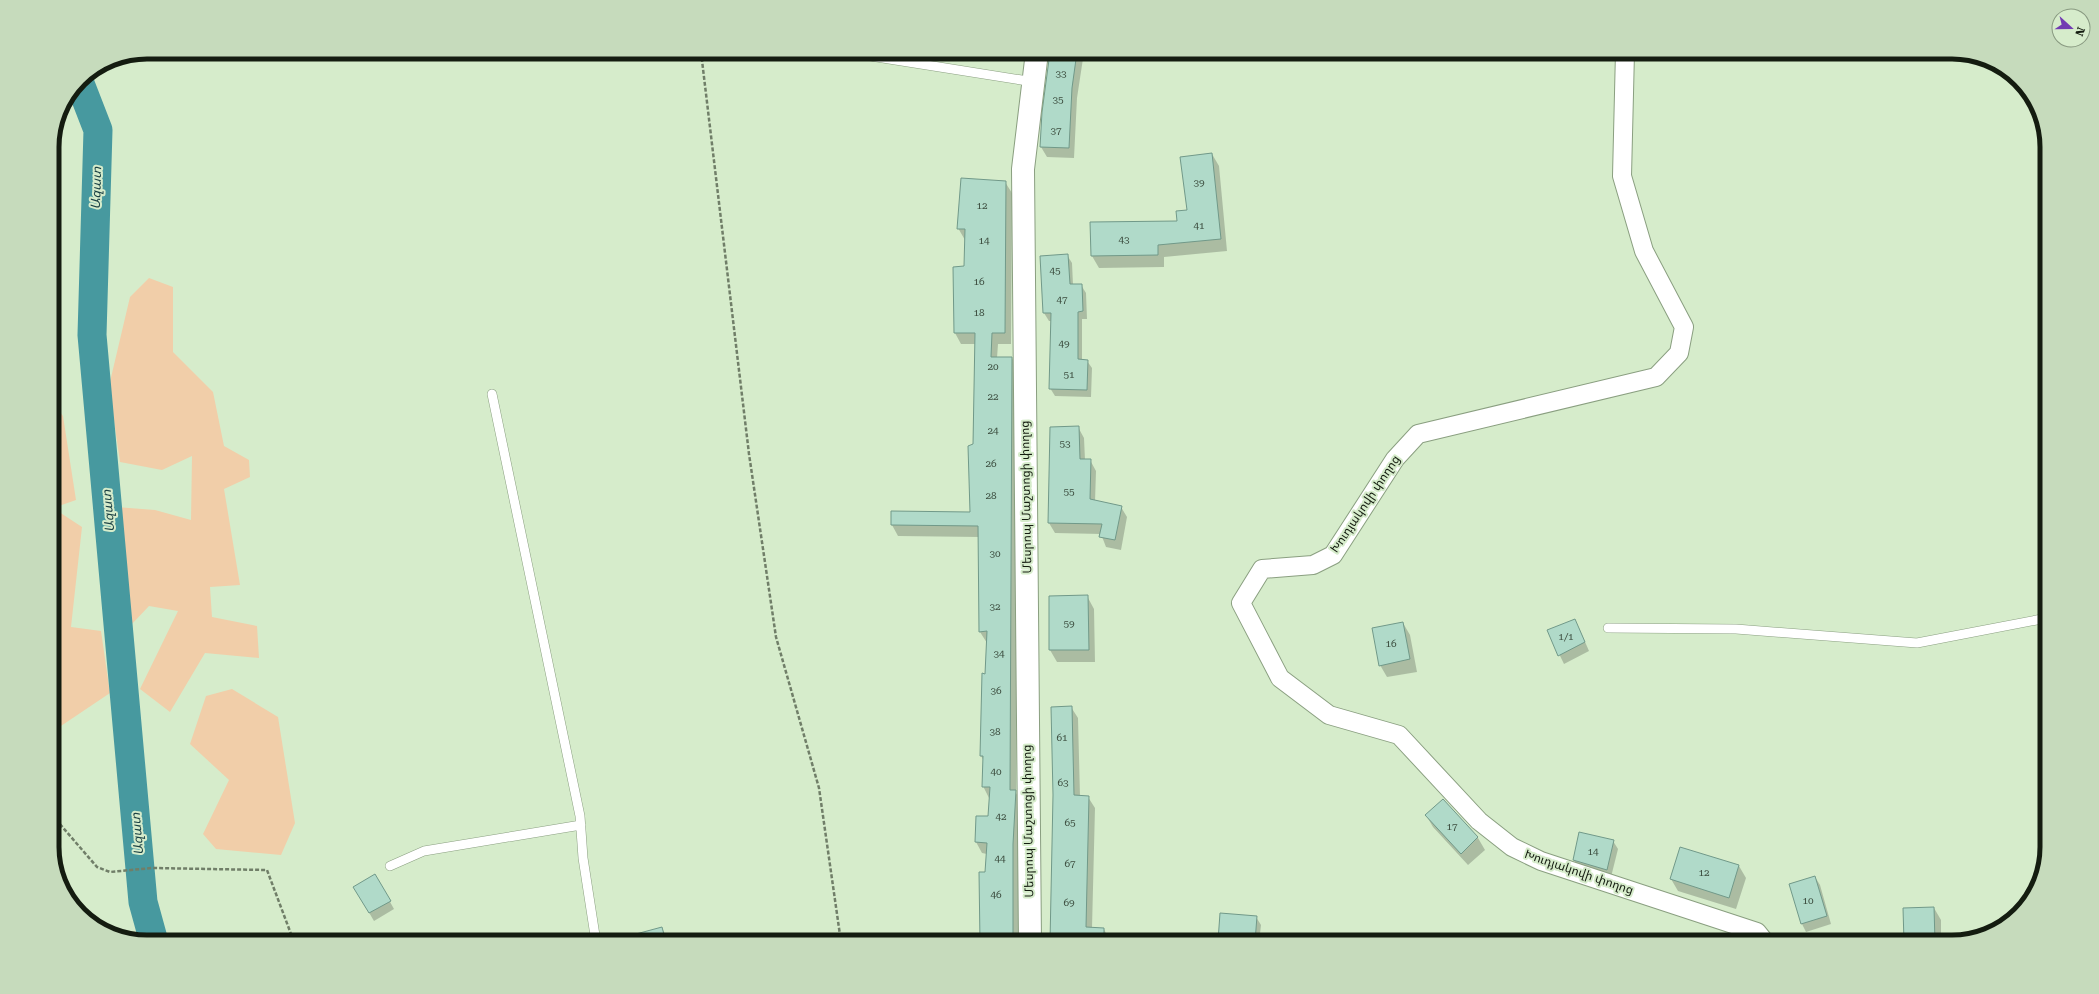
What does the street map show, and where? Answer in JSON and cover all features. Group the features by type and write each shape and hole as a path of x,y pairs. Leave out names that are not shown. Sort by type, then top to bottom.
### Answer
{"street":[{"name":"Մեսրոպ Մաշտոցի փողոց","path":"1030,935 1023,169 1036,59"},
{"name":"Խուդյակովի փողոց","path":"1625,59 1622,176 1644,251 1684,327 1679,353 1656,377 1418,434 1395,459 1333,554 1313,564 1262,569 1241,603 1280,678 1329,715 1399,735 1479,821 1512,847 1541,861 1757,932 1759,935"}],"lane":[{"path":"889,59 1034,82"},
{"path":"492,394 581,826 583,858 595,935"},
{"path":"1608,628 1736,629 1917,643 2040,619"},
{"path":"390,866 424,851 581,826"}],"path":[{"path":"702,59 750,454 776,637 819,788 840,935"},
{"path":"59,823 97,867 110,872 152,868 267,870 291,935"}],"shaded area":[{"path":"149,278 173,287 173,352 213,392 224,446 249,460 250,477 224,489 240,585 210,587 212,617 257,626 259,658 205,653 170,712 140,689 178,611 149,606 131,625 120,617 116,507 155,510 191,520 192,456 162,470 120,462 109,386 130,297"},
{"path":"59,411 63,416 76,500 59,506"},
{"path":"59,512 82,527 71,627 101,631 110,693 59,727"},
{"path":"232,689 278,717 295,823 281,855 216,849 203,834 229,780 190,744 206,696"}],"building":[{"path":"1049,59 1076,59 1072,88 1069,148 1040,147 1042,112"},
{"path":"1212,153 1221,239 1158,245 1158,255 1091,256 1090,222 1177,221 1176,211 1187,210 1180,157"},
{"path":"961,178 1006,181 1005,333 992,333 991,357 1012,357 1010,790 1016,790 1013,844 1013,935 980,935 979,872 985,872 987,843 975,842 976,816 988,816 990,787 982,787 983,756 980,756 982,673 985,674 987,631 979,632 978,526 891,525 891,511 970,512 968,446 973,444 975,333 954,333 953,267 964,266 965,229 957,229"},
{"path":"1068,254 1070,284 1082,284 1083,311 1078,312 1078,359 1088,360 1087,390 1049,389 1051,313 1043,313 1040,256"},
{"path":"1079,426 1080,459 1091,459 1090,499 1122,506 1115,540 1099,537 1102,524 1048,523 1050,427"},
{"path":"1088,595 1089,650 1049,650 1049,596"},
{"path":"1575,619 1585,642 1558,656 1547,630"},
{"path":"1403,622 1410,659 1379,666 1372,628"},
{"path":"1072,706 1074,795 1089,796 1086,927 1104,928 1104,935 1050,935 1053,795 1051,707"},
{"path":"1443,799 1478,837 1461,854 1425,815"},
{"path":"1579,832 1614,840 1607,870 1573,860"},
{"path":"1680,847 1739,865 1729,898 1670,879"},
{"path":"375,874 391,901 369,913 353,887"},
{"path":"1815,876 1827,916 1801,924 1789,884"},
{"path":"1934,907 1935,935 1904,935 1903,908"},
{"path":"1220,913 1257,916 1256,935 1218,935"},
{"path":"662,927 664,935 632,935"}],"waterway":[{"name":"Ազատ","path":"82,88 98,130 92,335 143,902 152,935"}]}
